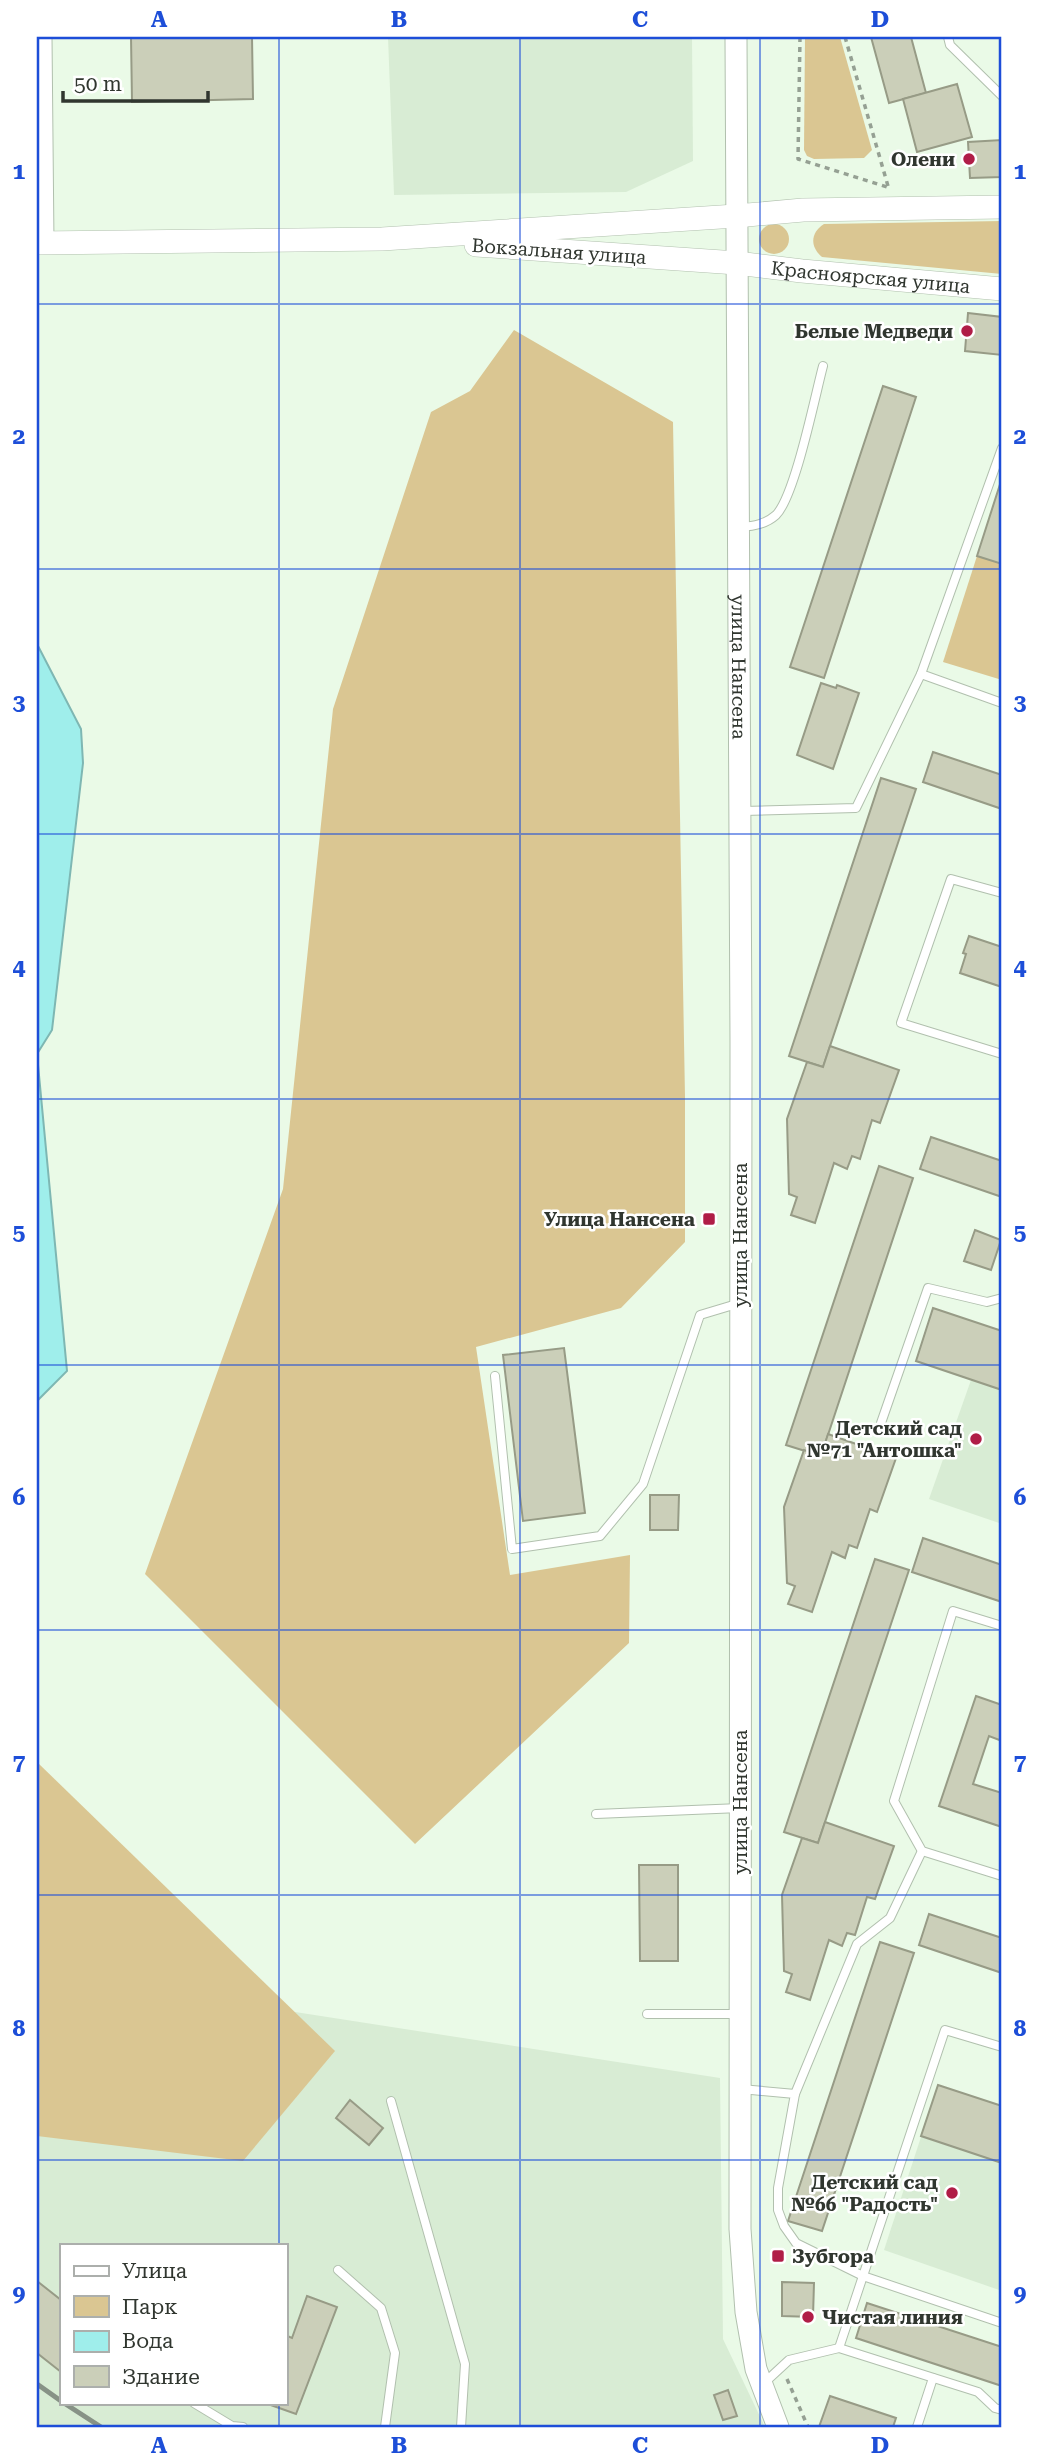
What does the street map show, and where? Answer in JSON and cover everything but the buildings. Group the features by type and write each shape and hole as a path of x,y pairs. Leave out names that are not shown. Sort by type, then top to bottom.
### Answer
{"main road":[{"path":"736,216 803,210 1002,207"},
{"name":"Вокзальная улица","path":"40,243 382,239 736,216"},
{"name":"Вокзальная улица","path":"382,239 737,262"},
{"name":"Красноярская улица","path":"737,262 802,271 1002,289"}],"street":[{"path":"40,243 41,37"},
{"name":"улица Нансена","path":"736,37 740,2230 746,2312 756,2369 778,2427"}],"lane":[{"path":"948,37 950,45 1002,96"},
{"path":"738,528 760,525 776,514 790,492 823,366"},
{"path":"739,811 856,808 921,674 1002,448"},
{"path":"921,674 1002,703"},
{"path":"1002,893 951,879 901,1023 1002,1054"},
{"path":"881,1423 928,1288 987,1302 1002,1298"},
{"path":"495,1376 512,1549 600,1536 643,1484 700,1315 740,1303"},
{"path":"1002,1626 953,1611 894,1801 922,1851 1002,1876"},
{"path":"596,1814 740,1808"},
{"path":"922,1851 890,1918 857,1944 795,2094 778,2188 778,2210 784,2226 796,2242 863,2276 1002,2323"},
{"path":"647,2014 740,2014"},
{"path":"839,2348 945,2030 1002,2047"},
{"path":"740,2088 795,2094"},
{"path":"391,2101 465,2364 461,2427"},
{"path":"338,2270 380,2308 395,2353 384,2427"},
{"path":"761,2386 789,2360 839,2348 978,2392 995,2408 1002,2410"},
{"path":"917,2427 933,2378"},
{"path":"196,2404 232,2426 243,2427"}],"path":[{"path":"800,37 798,159 888,187 845,37"},
{"path":"782,2367 808,2427"}],"shaded area":[{"path":"388,37 692,37 693,161 626,192 394,195"},
{"name":"Детский сад №71 \"Антошка\"","path":"933,1308 1002,1331 1002,1524 929,1499 971,1380 916,1361"},
{"path":"263,2007 720,2078 723,2339 765,2427 37,2427 37,2063"},
{"name":"Детский сад №66 \"Радость\"","path":"938,2085 1002,2106 1002,2291 884,2250"}],"green space":[{"path":"805,37 840,37 872,150 864,158 814,159 807,156 804,150"},
{"path":"1002,221 1002,274 822,257 815,249 813,240 824,224"},
{"path":"774,224 784,229 789,239 784,249 774,254 764,249 759,239 764,229"},
{"path":"514,330 673,422 685,1097 685,1242 621,1308 476,1347 510,1575 630,1555 629,1643 415,1844 145,1574 283,1189 333,709 431,412 470,391"},
{"path":"977,556 1002,564 1002,680 943,662"},
{"path":"37,1762 335,2051 243,2161 37,2136"}],"water":[{"path":"37,644 81,729 83,763 52,1030 37,1054"},
{"path":"37,1054 67,1371 37,1401"}],"railway":[{"path":"37,2384 60,2400"},
{"path":"66,2404 101,2427"}],"place":[{"name":"Олени","path":"969,159"},
{"name":"Белые Медведи","path":"967,331"},
{"name":"Улица Нансена","path":"709,1219"},
{"name":"Детский сад №71 \"Антошка\"","path":"976,1439"},
{"name":"Детский сад №66 \"Радость\"","path":"952,2193"},
{"name":"Зубгора","path":"778,2256"},
{"name":"Чистая линия","path":"808,2317"}]}
